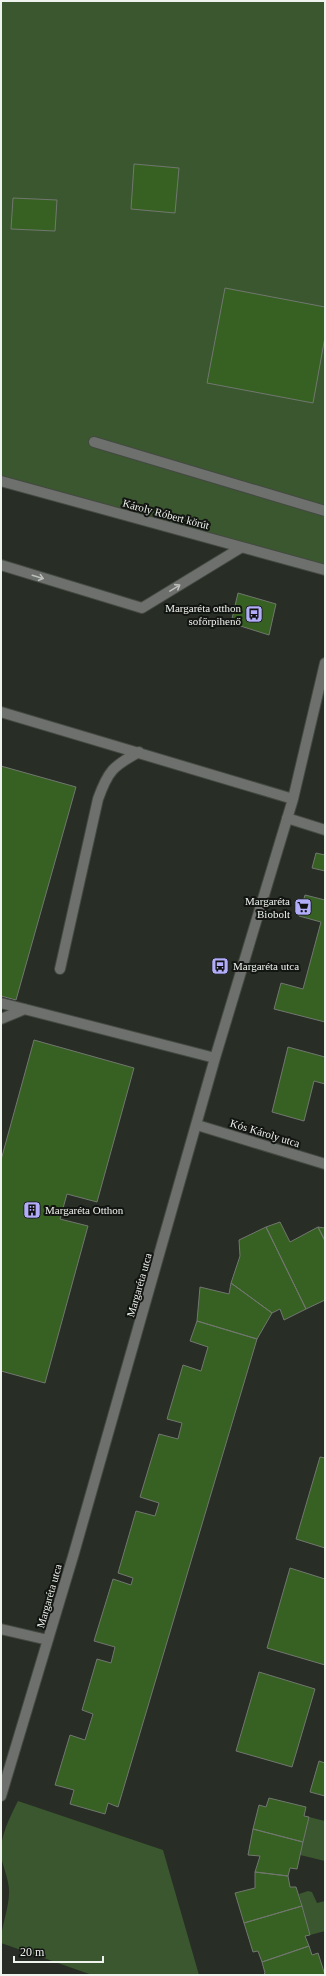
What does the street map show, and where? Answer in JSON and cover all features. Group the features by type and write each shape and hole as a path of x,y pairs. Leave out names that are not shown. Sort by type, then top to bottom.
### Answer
{"street":[{"path":"94,442 325,512"},
{"name":"Károly Róbert körút","path":"1,481 325,570"},
{"path":"1,565 142,608 242,547"},
{"name":"Margaréta utca","path":"1,1796 48,1640 215,1058 293,799 325,663"},
{"path":"1,712 293,799"},
{"path":"60,969 98,799 105,779 118,763 139,752"},
{"path":"287,818 325,830"},
{"path":"1,1003 215,1058"},
{"path":"1,1019 25,1009"},
{"name":"Kós Károly utca","path":"197,1125 325,1164"},
{"path":"1,1630 48,1640"}],"green space":[{"path":"1,1 325,1 325,570 1,481"},
{"path":"18,1801 163,1850 199,1975 92,1975 1,1943 9,1889 1,1856 1,1849 6,1828"},
{"path":"309,1817 325,1821 325,1861 300,1855"},
{"path":"308,1891 312,1892 317,1903 325,1901 325,1931 310,1935 299,1894"}],"building":[{"path":"134,164 179,168 175,213 131,209"},
{"path":"13,198 57,200 55,231 11,229"},
{"path":"225,288 325,307 325,337 313,403 207,383"},
{"name":"Margaréta otthon sofőrpihenő","path":"238,593 276,604 269,635 231,623"},
{"path":"1,766 76,787 16,1000 1,996"},
{"path":"316,853 325,855 325,871 312,868"},
{"path":"305,895 325,900 325,1022 274,1009 281,983 303,989 321,922 299,916"},
{"name":"Margaréta Otthon","path":"34,1040 134,1068 97,1202 67,1194 60,1219 88,1226 45,1383 1,1371 1,1160"},
{"path":"288,1047 325,1057 325,1084 314,1081 304,1121 272,1112"},
{"path":"280,1222 290,1242 318,1227 325,1241 325,1300 306,1309 266,1227"},
{"path":"266,1227 306,1309 284,1320 280,1309 272,1313 231,1283 240,1256 239,1240"},
{"path":"318,1227 325,1228 325,1241"},
{"path":"231,1283 272,1313 257,1339 197,1321 200,1287 229,1294"},
{"path":"197,1321 257,1339 118,1807 108,1803 105,1814 70,1804 74,1790 55,1785 70,1735 85,1740 93,1714 82,1710 97,1659 111,1663 115,1647 94,1641 113,1579 131,1585 133,1578 118,1573 136,1511 155,1516 159,1503 140,1497 159,1434 178,1439 182,1423 167,1419 183,1365 201,1371 208,1347 190,1341"},
{"path":"320,1457 325,1458 325,1548 296,1539"},
{"path":"290,1568 325,1579 325,1665 267,1648"},
{"path":"259,1672 315,1689 292,1767 236,1751"},
{"path":"319,1761 325,1763 325,1796 310,1792"},
{"path":"269,1798 306,1807 304,1816 309,1817 303,1842 253,1829 259,1805 266,1807"},
{"path":"253,1829 303,1842 297,1869 290,1868 288,1876 255,1872 260,1856 248,1855"},
{"path":"255,1872 288,1876 290,1887 296,1887 302,1906 244,1923 235,1893 255,1888"},
{"path":"302,1906 310,1935 305,1936 309,1946 262,1962 258,1951 253,1952 244,1923"},
{"path":"309,1946 312,1955 318,1953 325,1975 263,1975 265,1973 262,1962"}],"place":[{"name":"Margaréta otthon sofőrpihenő","path":"254,614"},
{"name":"Margaréta Biobolt","path":"303,907"},
{"name":"Margaréta utca","path":"220,966"},
{"name":"Margaréta Otthon","path":"32,1210"}]}
